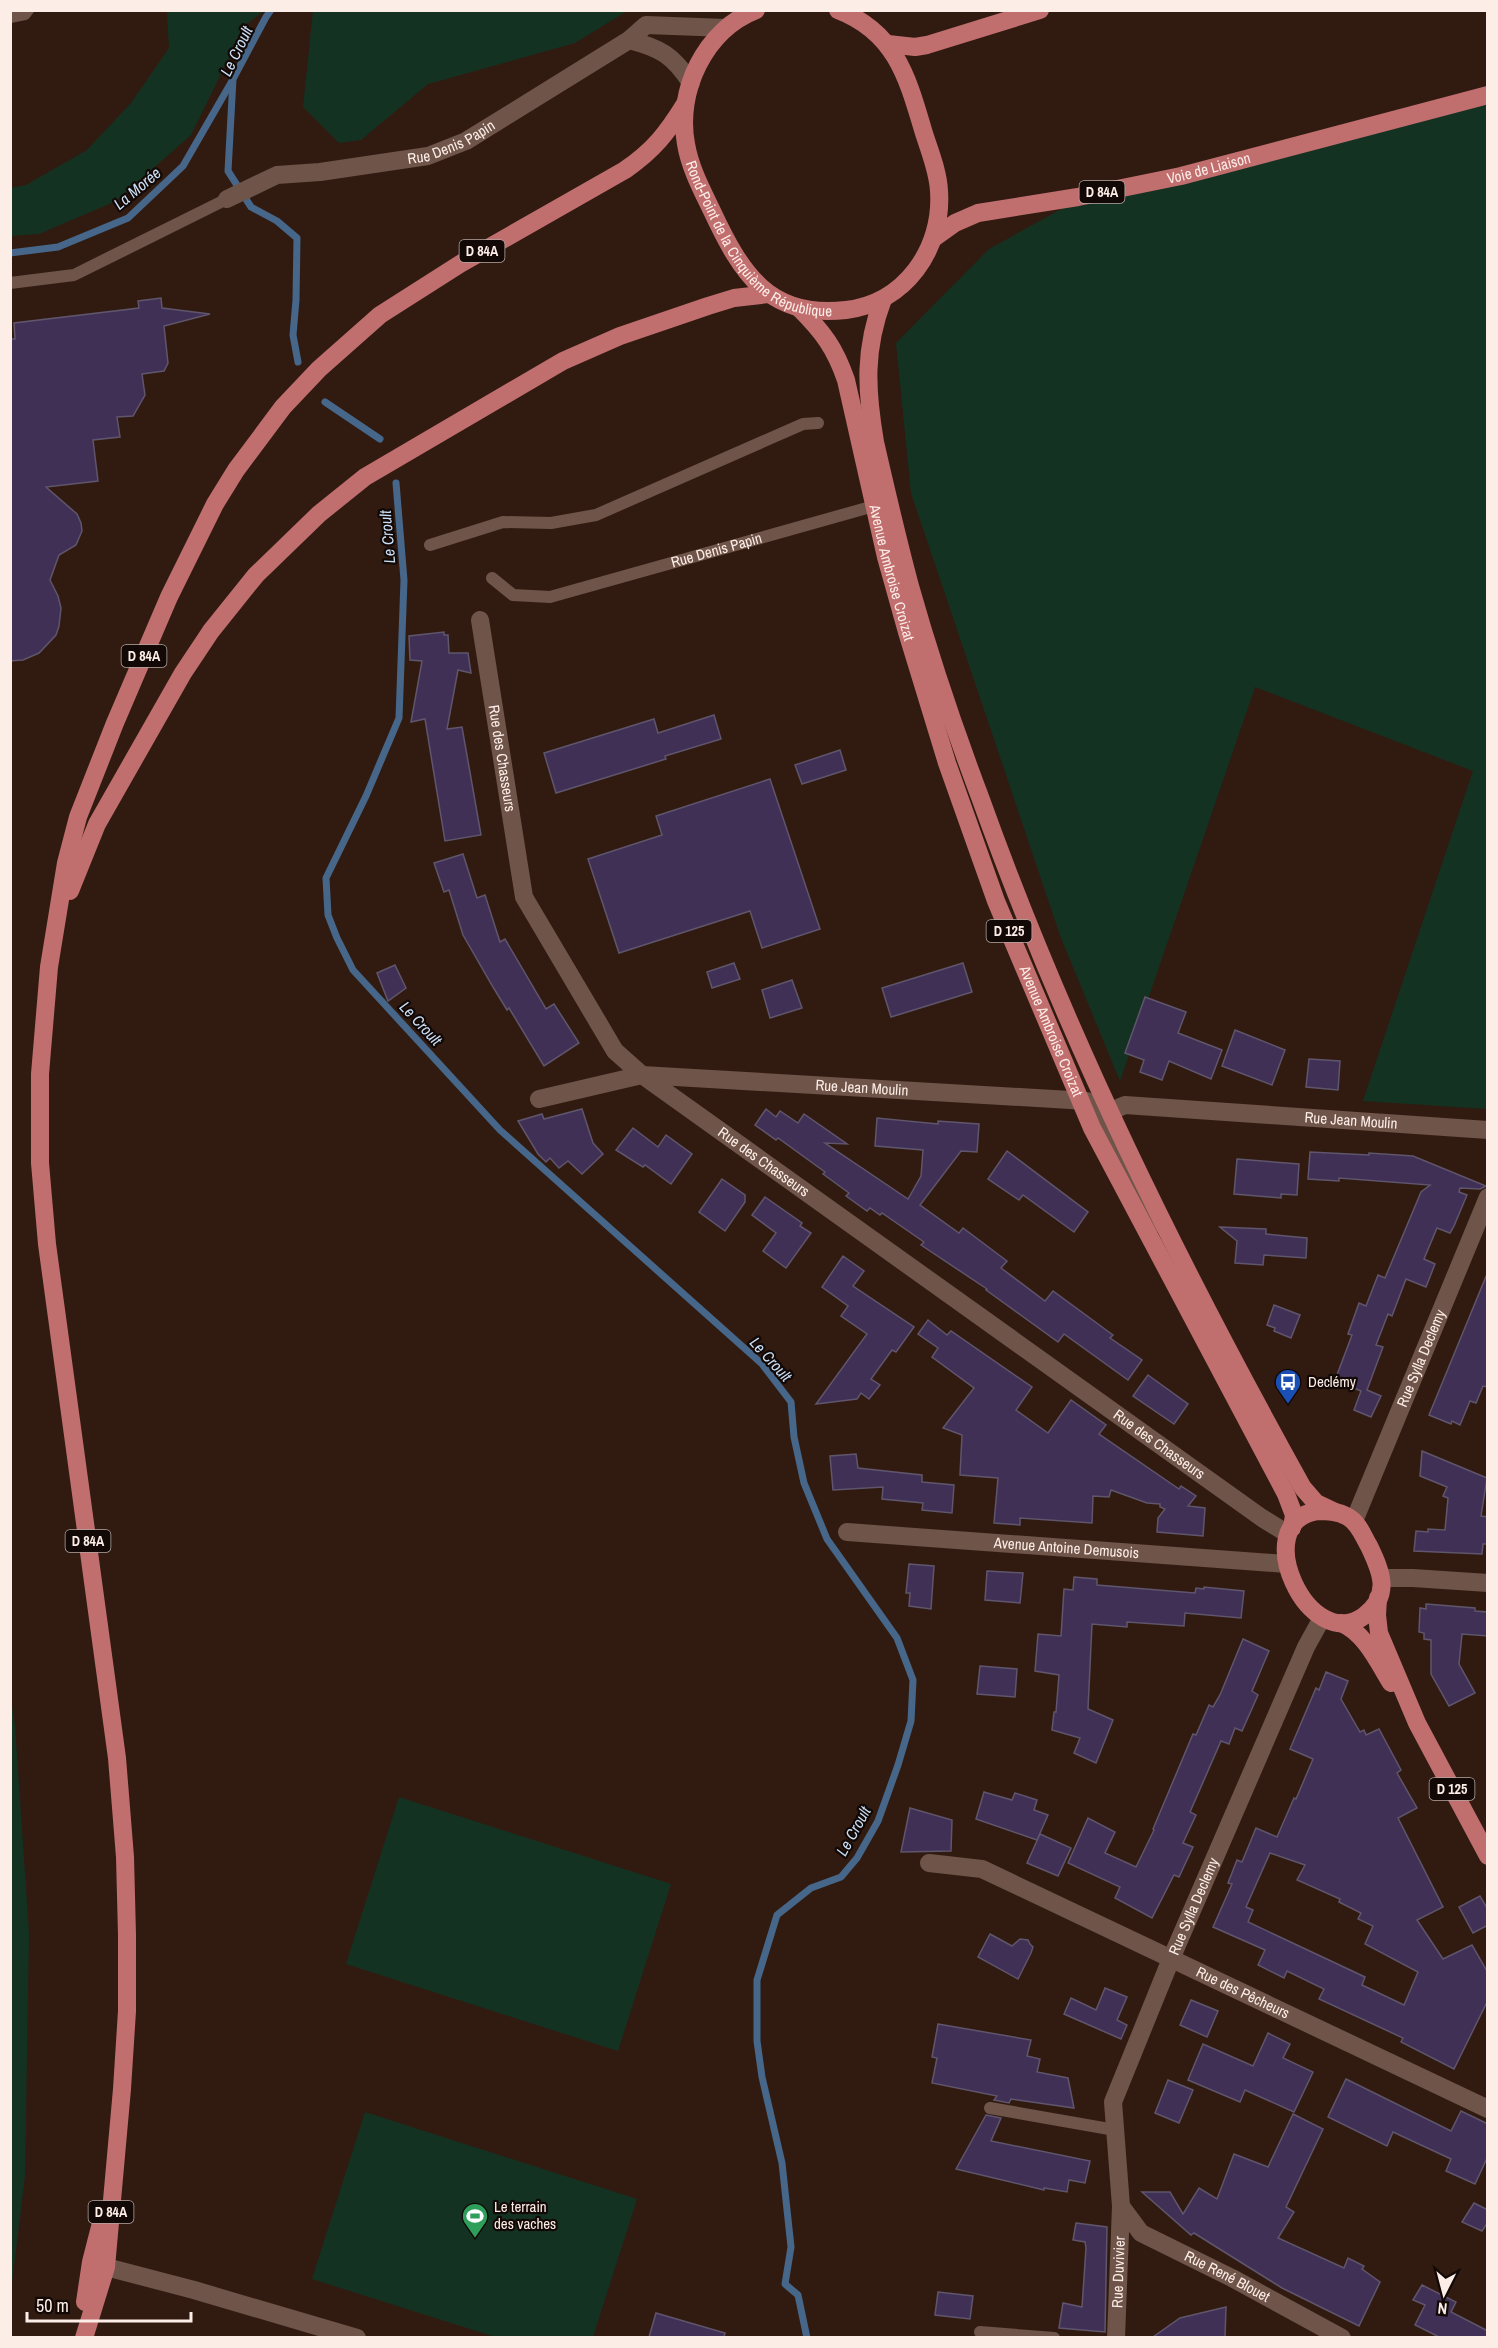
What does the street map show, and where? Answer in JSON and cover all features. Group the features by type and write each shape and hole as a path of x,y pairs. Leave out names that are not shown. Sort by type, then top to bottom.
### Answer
{"main road":[{"path":"888,44 915,47 927,45 1040,10"},
{"name":"Rond-Point de la Cinquième République","path":"754,11 726,28 707,51 691,83 685,104 685,137 690,161 738,261 769,294 799,308 812,311 864,307 895,291 916,272 934,238 939,207 936,171 905,74 888,44 866,24 840,11"},
{"name":"Voie de Liaison","path":"934,238 956,223 978,213 1078,197 1181,176 1488,95"},
{"name":"D 84A","path":"82,2337 105,2267 117,2157 127,2011 127,1924 120,1793 49,1256 40,1163 42,1023 66,863 78,817 169,597 198,537 231,478 283,407 320,369 380,315 460,264 639,160 664,137 685,104"},
{"name":"D 84A","path":"56,926 97,824 183,673 211,631 256,574 319,514 365,477 563,361 620,336 708,306 734,298 769,294"},
{"name":"Avenue Ambroise Croizat","path":"883,299 873,328 868,353 871,420 910,586 958,737 997,845 1046,969 1109,1112 1164,1225 1303,1488 1316,1503 1335,1512"},
{"name":"Avenue Ambroise Croizat","path":"799,308 828,339 840,361 907,632 973,839 1028,980 1080,1101 1117,1177 1286,1494 1294,1515 1290,1531"},
{"path":"1311,1512 1335,1512 1354,1521 1372,1552 1382,1578 1378,1598 1371,1610 1353,1621 1341,1623 1322,1618 1306,1602 1286,1564 1285,1546 1290,1531 1299,1520 1311,1512"},
{"name":"D 125","path":"1378,1598 1379,1633 1417,1723"},
{"name":"D 125","path":"1341,1623 1355,1631 1364,1641 1417,1723 1488,1856"},
{"name":"D 84A","path":"82,2337 91,2262 117,2157"}],"street":[{"name":"Rue Denis Papin","path":"227,199 277,175 321,172 428,156 466,141 628,40 646,25 726,28"},
{"path":"628,40 651,46 670,56 691,83"},
{"name":"Rue des Chasseurs","path":"480,620 525,897 615,1051 642,1075 1262,1518 1290,1531"},
{"name":"Rue Jean Moulin","path":"539,1099 642,1075 1080,1101"},
{"path":"1080,1101 1087,1101 1094,1108 1107,1139 1146,1211 1164,1225"},
{"name":"Rue Jean Moulin","path":"1109,1112 1125,1105 1488,1130"},
{"name":"Rue Sylla Declemy","path":"1354,1521 1488,1197"},
{"name":"Avenue Antoine Demusois","path":"848,1532 1286,1564"},
{"path":"1382,1578 1488,1583"},
{"name":"Rue Sylla Declemy","path":"1121,2206 1113,2102 1171,1959 1301,1658 1322,1618"},
{"name":"Rue des Pêcheurs","path":"929,1863 982,1869 1488,2109"},
{"name":"Rue Duvivier","path":"1116,2337 1121,2206"},
{"name":"Rue René Blouet","path":"1121,2206 1142,2233 1342,2337"},
{"path":"105,2267 286,2315 357,2337"}],"lane":[{"path":"10,17 25,14 28,10"},
{"path":"10,283 74,275 227,199"},
{"path":"430,545 503,522 551,523 596,515 803,424 818,423"},
{"name":"Rue Denis Papin","path":"492,578 513,595 550,597 874,506"},
{"path":"990,2108 1115,2130"},
{"path":"980,2332 1054,2337"}],"green space":[{"path":"313,10 627,11 575,43 428,84 361,140 339,143 303,107"},
{"path":"170,11 264,11 245,25 191,135 116,201 39,234 11,236 11,188 26,185 87,150 131,103 169,48 167,13"},
{"path":"1487,90 1487,1109 1363,1101 1473,771 1255,687 1120,1081 1061,938 911,493 896,343 989,249 1085,196"},
{"path":"11,1698 15,1725 29,1934 25,2176 11,2291"},
{"path":"399,1797 671,1884 618,2051 346,1964"},
{"name":"Le terrain des vaches","path":"365,2112 637,2199 593,2337 495,2337 312,2279"}],"building":[{"path":"161,298 162,308 210,314 164,326 168,363 164,371 142,374 145,395 133,416 117,417 120,437 93,440 98,481 46,487 77,514 82,531 76,545 59,555 50,580 61,608 56,635 39,653 23,660 10,661 10,339 15,339 14,323 139,308 138,301"},
{"path":"444,632 444,635 448,635 449,653 468,653 471,673 458,670 447,729 462,727 481,835 445,841 425,719 411,722 422,661 410,660 409,636"},
{"path":"714,715 721,739 665,756 666,759 556,793 544,753 654,719 658,733"},
{"path":"840,750 846,770 802,784 795,765"},
{"path":"770,779 820,929 762,948 750,911 619,953 588,859 662,835 656,816"},
{"path":"463,854 477,898 485,895 500,942 505,939 546,1009 554,1004 579,1043 544,1066 509,1008 507,1010 463,935 449,890 444,892 434,863"},
{"path":"734,963 740,979 712,988 707,972"},
{"path":"963,963 972,992 891,1017 882,988"},
{"path":"395,965 406,988 388,1001 377,973"},
{"path":"792,980 802,1008 770,1018 762,990"},
{"path":"1145,997 1186,1012 1178,1033 1222,1050 1211,1079 1169,1061 1162,1080 1140,1072 1144,1060 1125,1053"},
{"path":"1235,1030 1285,1050 1272,1085 1222,1066"},
{"path":"1309,1059 1340,1061 1338,1090 1306,1087"},
{"path":"582,1109 593,1143 603,1154 582,1174 568,1161 559,1168 550,1158 546,1162 538,1154 518,1121 542,1114 544,1119"},
{"path":"766,1109 776,1117 780,1111 798,1123 804,1114 847,1144 825,1143 908,1199 921,1176 923,1150 875,1146 877,1118 938,1124 938,1121 979,1124 977,1152 961,1151 920,1205 959,1233 963,1228 1007,1261 1001,1268 1045,1301 1053,1291 1113,1335 1110,1338 1142,1360 1128,1380 1064,1334 1058,1342 987,1289 921,1245 924,1242 882,1213 880,1215 870,1208 867,1211 846,1196 849,1193 823,1174 825,1172 778,1138 776,1140 755,1125"},
{"path":"633,1128 658,1147 666,1135 692,1154 671,1184 645,1165 643,1167 616,1150"},
{"path":"1007,1151 1088,1212 1074,1232 1023,1195 1019,1200 988,1179"},
{"path":"1310,1152 1413,1156 1486,1186 1480,1189 1460,1188 1459,1192 1467,1195 1454,1226 1450,1233 1437,1228 1424,1259 1435,1264 1426,1287 1406,1279 1392,1316 1388,1314 1376,1345 1383,1347 1367,1390 1381,1396 1371,1417 1354,1410 1361,1391 1335,1380 1352,1335 1348,1334 1359,1303 1366,1306 1378,1275 1385,1278 1421,1192 1430,1185 1339,1178 1339,1181 1308,1179"},
{"path":"1237,1159 1299,1164 1297,1195 1281,1194 1281,1198 1234,1194"},
{"path":"722,1179 745,1195 745,1202 725,1231 699,1212"},
{"path":"765,1197 802,1223 800,1226 811,1233 786,1268 763,1251 776,1233 752,1215"},
{"path":"1220,1227 1266,1229 1266,1234 1307,1238 1306,1258 1264,1255 1263,1265 1235,1263 1237,1241"},
{"path":"843,1256 864,1271 853,1286 914,1327 896,1352 892,1350 871,1379 880,1385 869,1399 861,1393 857,1399 816,1404 867,1334 841,1316 848,1306 822,1287"},
{"path":"1487,1274 1488,1387 1483,1386 1476,1403 1470,1401 1460,1425 1452,1421 1451,1424 1429,1415"},
{"path":"1274,1305 1300,1315 1291,1338 1274,1331 1275,1328 1267,1325"},
{"path":"928,1320 947,1335 951,1331 1032,1387 1016,1410 1048,1433 1071,1400 1106,1425 1099,1434 1179,1489 1181,1486 1196,1496 1188,1506 1205,1508 1203,1536 1157,1532 1158,1518 1165,1509 1160,1507 1160,1504 1147,1503 1111,1490 1109,1497 1093,1496 1092,1523 1020,1518 1020,1525 994,1523 998,1478 960,1475 962,1435 943,1428 974,1388 932,1357 938,1348 918,1334"},
{"path":"1148,1375 1188,1404 1174,1424 1133,1396"},
{"path":"1422,1451 1487,1478 1481,1516 1488,1517 1488,1544 1483,1544 1482,1554 1414,1551 1416,1531 1445,1530 1448,1498 1443,1496 1447,1487 1420,1476"},
{"path":"856,1454 858,1468 922,1475 922,1482 954,1485 952,1513 922,1510 923,1503 882,1499 883,1487 833,1490 830,1456"},
{"path":"909,1564 934,1566 931,1609 909,1606 910,1593 906,1593"},
{"path":"987,1571 1023,1573 1020,1603 985,1600"},
{"path":"1074,1577 1097,1579 1097,1585 1195,1593 1196,1588 1204,1589 1204,1587 1244,1591 1241,1618 1185,1613 1184,1626 1127,1622 1127,1627 1092,1624 1088,1709 1113,1720 1096,1763 1074,1753 1080,1738 1052,1730 1059,1675 1035,1671 1038,1634 1061,1636 1064,1589 1073,1590"},
{"path":"1426,1604 1475,1608 1475,1611 1488,1612 1488,1636 1462,1634 1459,1664 1475,1693 1449,1706 1431,1674 1431,1640 1424,1639 1424,1633 1419,1632 1420,1608 1426,1609"},
{"path":"1243,1639 1269,1651 1252,1691 1258,1695 1242,1731 1235,1728 1229,1744 1221,1741 1190,1812 1196,1815 1183,1843 1193,1847 1179,1877 1174,1875 1152,1918 1115,1898 1120,1887 1068,1863 1088,1818 1115,1832 1105,1853 1136,1867 1154,1830 1193,1734 1196,1735 1209,1705 1213,1707 1220,1695"},
{"path":"980,1666 1017,1669 1015,1697 977,1694"},
{"path":"1326,1672 1348,1681 1341,1699 1360,1732 1364,1730 1366,1735 1379,1729 1401,1770 1397,1773 1417,1808 1398,1818 1443,1907 1417,1920 1443,1959 1472,1945 1488,1973 1488,2000 1454,2069 1401,2042 1403,2038 1319,1999 1324,1989 1287,1971 1284,1978 1258,1965 1265,1950 1213,1927 1232,1884 1228,1883 1237,1860 1242,1862 1256,1828 1277,1837 1294,1798 1296,1799 1313,1759 1290,1749 1316,1688 1319,1690","holes":["1270,1853 1305,1865 1297,1880 1340,1899 1339,1902 1361,1913 1358,1919 1373,1926 1365,1944 1418,1972 1404,2005 1362,1985 1365,1977 1248,1922 1253,1910 1246,1907"]},
{"path":"984,1792 1012,1800 1015,1793 1037,1800 1034,1810 1048,1815 1037,1840 976,1819"},
{"path":"910,1808 952,1820 951,1851 901,1852"},
{"path":"1040,1834 1071,1848 1058,1876 1027,1863"},
{"path":"1480,1896 1488,1910 1488,1925 1473,1933 1459,1907"},
{"path":"990,1934 1012,1946 1020,1939 1028,1940 1033,1947 1018,1979 978,1957"},
{"path":"1105,1988 1127,1997 1117,2020 1127,2025 1121,2039 1064,2014 1071,1998 1096,2010"},
{"path":"1191,2000 1218,2011 1207,2037 1180,2025"},
{"path":"938,2024 1031,2040 1027,2056 1040,2059 1037,2072 1068,2078 1074,2108 1011,2099 1009,2103 994,2100 997,2096 932,2083 937,2058 932,2057"},
{"path":"1268,2033 1290,2044 1283,2058 1313,2072 1294,2112 1245,2090 1240,2102 1188,2080 1203,2044 1253,2066"},
{"path":"1346,2079 1451,2131 1461,2111 1488,2124 1488,2156 1475,2184 1446,2171 1451,2159 1393,2132 1387,2146 1328,2117"},
{"path":"1168,2080 1193,2090 1179,2123 1155,2113"},
{"path":"1293,2114 1323,2129 1286,2207 1294,2212 1278,2238 1344,2268 1348,2258 1364,2266 1362,2269 1380,2282 1359,2326 1282,2288 1194,2233 1191,2235 1142,2192 1170,2192 1183,2214 1199,2188 1217,2199 1234,2154 1268,2167"},
{"path":"986,2115 1001,2118 991,2141 1090,2161 1085,2183 1069,2180 1067,2192 1044,2188 1044,2190 956,2169"},
{"path":"1474,2203 1488,2210 1488,2222 1482,2231 1462,2222"},
{"path":"1076,2223 1107,2227 1105,2332 1059,2328 1063,2303 1082,2307 1086,2248 1085,2242 1073,2240"},
{"path":"1422,2285 1456,2302 1451,2312 1488,2331 1488,2337 1439,2337 1415,2325 1425,2305 1413,2300"},
{"path":"938,2292 973,2296 970,2319 935,2315"},
{"path":"1226,2307 1225,2337 1153,2337 1180,2318"},
{"path":"656,2313 725,2333 724,2337 649,2337"}],"waterway":[{"name":"Le Croult","path":"271,10 233,79 228,171 251,207 277,221 297,238 293,335 298,362"},
{"name":"La Morée","path":"10,253 58,247 128,218 183,166 232,81"},
{"name":"Le Croult","path":"325,402 380,439"},
{"name":"Le Croult","path":"396,483 404,580 399,718 366,796 326,878 328,915 337,938 353,970 500,1130 762,1364 791,1402 794,1437 804,1483 827,1539 897,1638 913,1680 911,1721 878,1821 857,1858 841,1877 811,1888 777,1915 757,1980 757,2041 762,2077 782,2163 791,2247 785,2284 798,2295 807,2338"}],"place":[{"name":"Declémy","path":"1288,1405"},
{"name":"Le terrain des vaches","path":"475,2239"}]}
